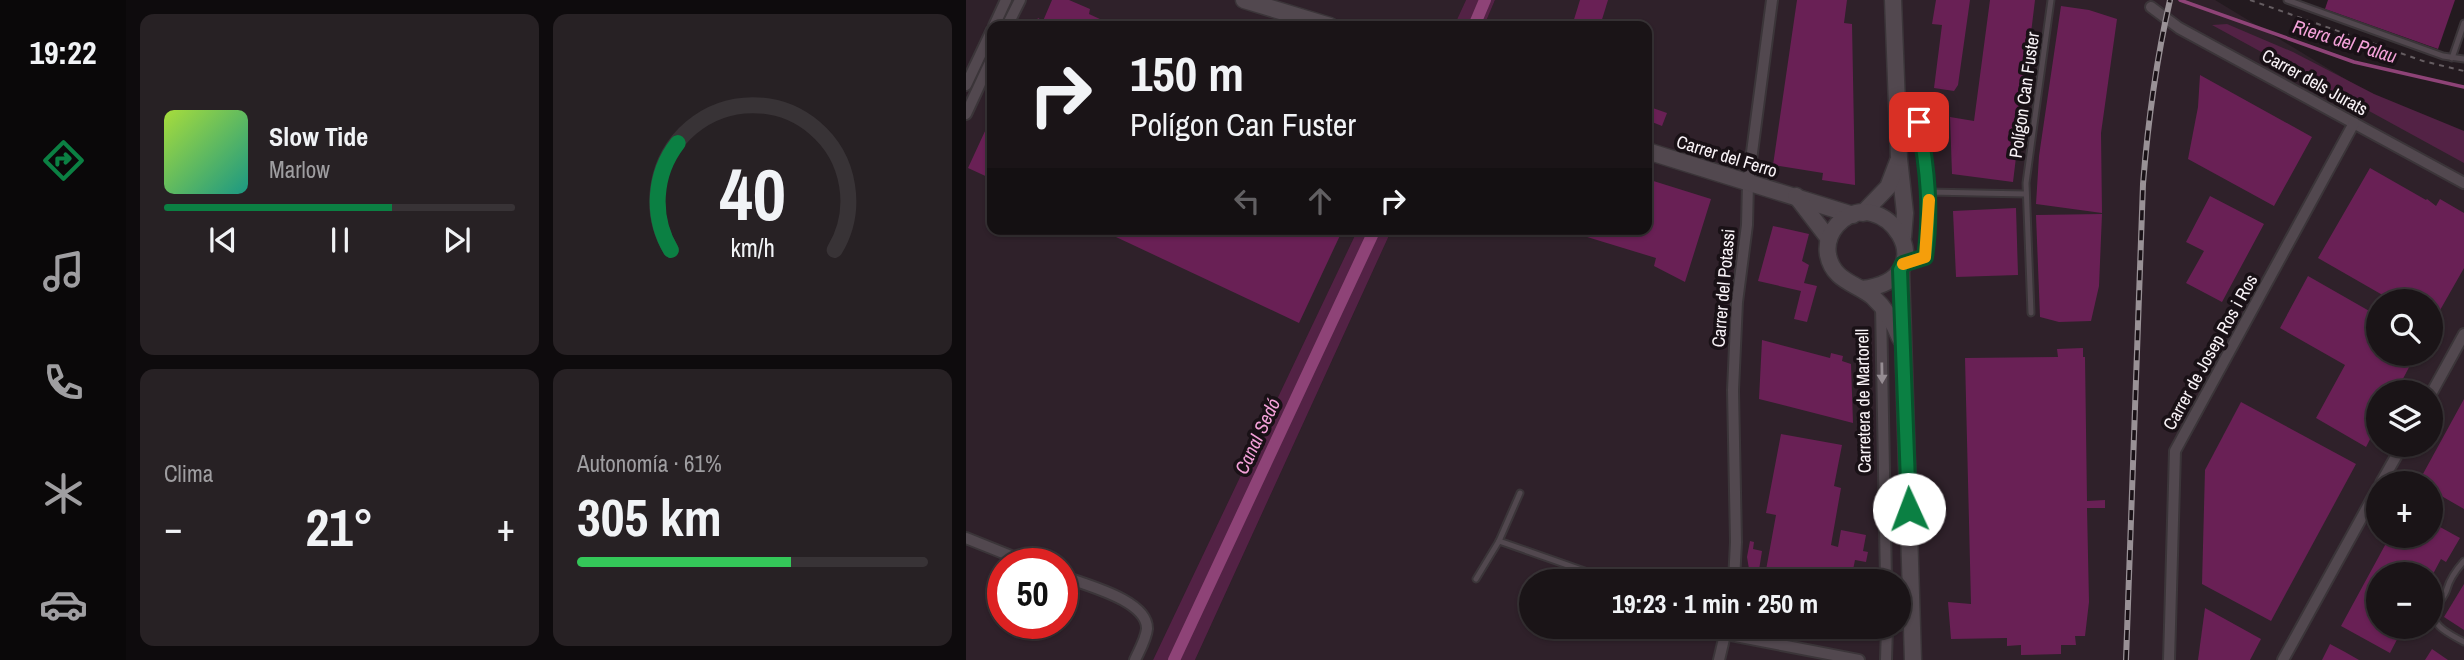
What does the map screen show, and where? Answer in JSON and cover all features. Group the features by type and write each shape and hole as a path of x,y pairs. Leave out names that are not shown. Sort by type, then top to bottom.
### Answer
{"main road":[{"path":"1244,0 1313,21"},
{"name":"Carretera de Martorell","path":"1893,1 1899,159 1905,213 1903,237 1906,254 1902,267 1903,347 1910,569"},
{"name":"Carrer del Ferro","path":"1652,154 1858,214"},
{"name":"Carretera de Martorell","path":"1899,159 1888,187 1858,214 1839,224 1829,239 1828,254 1833,268 1848,284 1862,289 1881,305 1903,347"},
{"path":"1796,196 1829,239"},
{"path":"1858,214 1886,219 1903,237"},
{"path":"1862,289 1883,285 1894,278 1902,267"},
{"name":"Carretera de Martorell","path":"1911,600 1913,660"}],"street":[{"path":"996,21 1006,0"},
{"path":"1010,21 1020,0"},
{"name":"Carrer del Potassi","path":"1735,569 1737,302 1747,225 1748,183 1772,0"},
{"name":"Carrer dels Jurats","path":"2151,7 2179,28 2464,183"},
{"path":"966,85 987,41"},
{"path":"966,114 987,69"},
{"name":"Carrer de Josep Ros i Ros","path":"2169,660 2175,451 2354,123"},
{"name":"Carretera de Martorell","path":"1881,305 1886,569"},
{"path":"2439,380 2464,334"},
{"path":"2283,660 2366,510"},
{"path":"966,538 991,548"},
{"path":"1078,582 1133,604 1145,618 1147,631 1135,660"},
{"path":"1719,660 1724,639"},
{"path":"1766,639 1859,660"}],"lane":[{"name":"Polígon Can Fuster","path":"2031,313 2026,194 2051,0"},
{"path":"2287,0 2452,58 2464,59"},
{"path":"2452,58 2464,23"},
{"path":"1896,92 1919,122 1929,192 1925,257 1902,267"},
{"path":"1929,192 2026,194"},
{"path":"1476,579 1499,541 1520,493"},
{"path":"1499,541 1579,569"},
{"path":"2464,561 2448,582 2433,617 2439,626 2464,642"}],"path":[{"path":"2250,0 2423,61 2464,71"}],"shaded area":[{"path":"966,0 1466,0 1456,21 987,21 987,235 1355,235 1153,660 966,660"},
{"path":"1466,0 1495,0 1486,21 1456,21"},
{"path":"1495,0 2215,0 2464,151 2464,660 1195,660 1389,235 1652,235 1652,21 1486,21"},
{"path":"2227,24 2293,52 2374,94 2464,131 2464,163 2212,25"},
{"path":"1355,235 1389,235 1195,660 1153,660"}],"building":[{"path":"1052,0 1069,0 1090,9 1089,14 1104,21 1043,21"},
{"path":"1580,0 1608,0 1602,21 1574,21"},
{"path":"1797,0 1847,0 1844,23 1852,24 1855,185 1822,180 1823,173 1773,165"},
{"path":"1936,0 1970,0 1958,85 1954,91 1934,88 1942,25 1932,24"},
{"path":"1990,0 2035,0 2013,182 1952,174 1950,117 1974,121"},
{"path":"2328,0 2455,0 2438,49 2325,9"},
{"path":"2061,6 2089,10 2117,19 2101,133 2102,213 2036,204 2039,156"},
{"path":"2200,75 2312,137 2274,206 2188,159 2198,107"},
{"path":"1652,108 1667,113 1662,126 1652,122"},
{"path":"987,127 987,177 968,168"},
{"path":"2370,168 2436,206 2440,199 2464,213 2464,268 2443,305 2443,289 2372,289 2318,258"},
{"path":"1652,181 1711,199 1685,282 1654,266 1656,258 1581,235 1652,235"},
{"path":"2210,196 2264,224 2222,302 2186,283 2204,251 2186,242"},
{"path":"2016,208 2018,275 1956,277 1953,211"},
{"path":"2102,214 2099,286 2091,321 2059,322 2040,317 2036,215"},
{"path":"1773,226 1809,234 1802,261 1809,265 1804,283 1817,286 1807,322 1794,319 1801,291 1758,281"},
{"path":"1112,235 1340,235 1299,323"},
{"path":"2308,276 2366,309 2366,366 2410,366 2402,380 2366,380 2366,447 2316,418 2345,365 2280,328"},
{"path":"1762,340 1830,358 1831,353 1843,356 1842,361 1851,364 1853,423 1759,399"},
{"path":"2083,348 2087,501 2105,500 2105,508 2087,508 2089,602 2085,636 2075,636 2076,645 2061,645 2061,654 2021,655 2021,645 2007,646 2007,638 1951,639 1948,602 1971,604 1965,358 2058,357 2057,349"},
{"path":"2464,399 2464,509 2443,497 2443,471 2425,471 2432,457 2443,457 2443,437"},
{"path":"2241,402 2356,464 2271,621 2202,584 2205,470"},
{"path":"1781,434 1842,445 1834,486 1841,488 1831,545 1838,547 1841,530 1866,535 1863,551 1868,552 1866,562 1855,560 1853,569 1766,569 1776,515 1766,513"},
{"path":"2443,529 2460,538 2446,562 2441,559 2439,562 2376,562 2383,548 2443,548"},
{"path":"1750,541 1754,542 1753,549 1762,551 1759,569 1749,569 1747,557"},
{"path":"2366,580 2366,639 2397,639 2390,653 2341,626"},
{"path":"2464,584 2464,630 2444,617"},
{"path":"2205,608 2261,639 2250,660 2198,660"},
{"path":"2330,644 2345,652 2359,660 2322,660"},
{"path":"2432,649 2448,660 2425,660"}],"waterway":[{"name":"Canal Sedó","path":"1476,21 1485,0"},
{"name":"Riera del Palau","path":"2180,0 2354,62 2464,87"},
{"name":"Canal Sedó","path":"1174,660 1372,235"}],"railway":[{"path":"2126,660 2143,184 2153,91 2170,0"}],"slow traffic":[{"path":"1903,264 1925,257 1929,200"}],"route":[{"path":"1909,509 1900,270 1903,264 1925,257 1928,236 1929,192 1919,122"}]}
